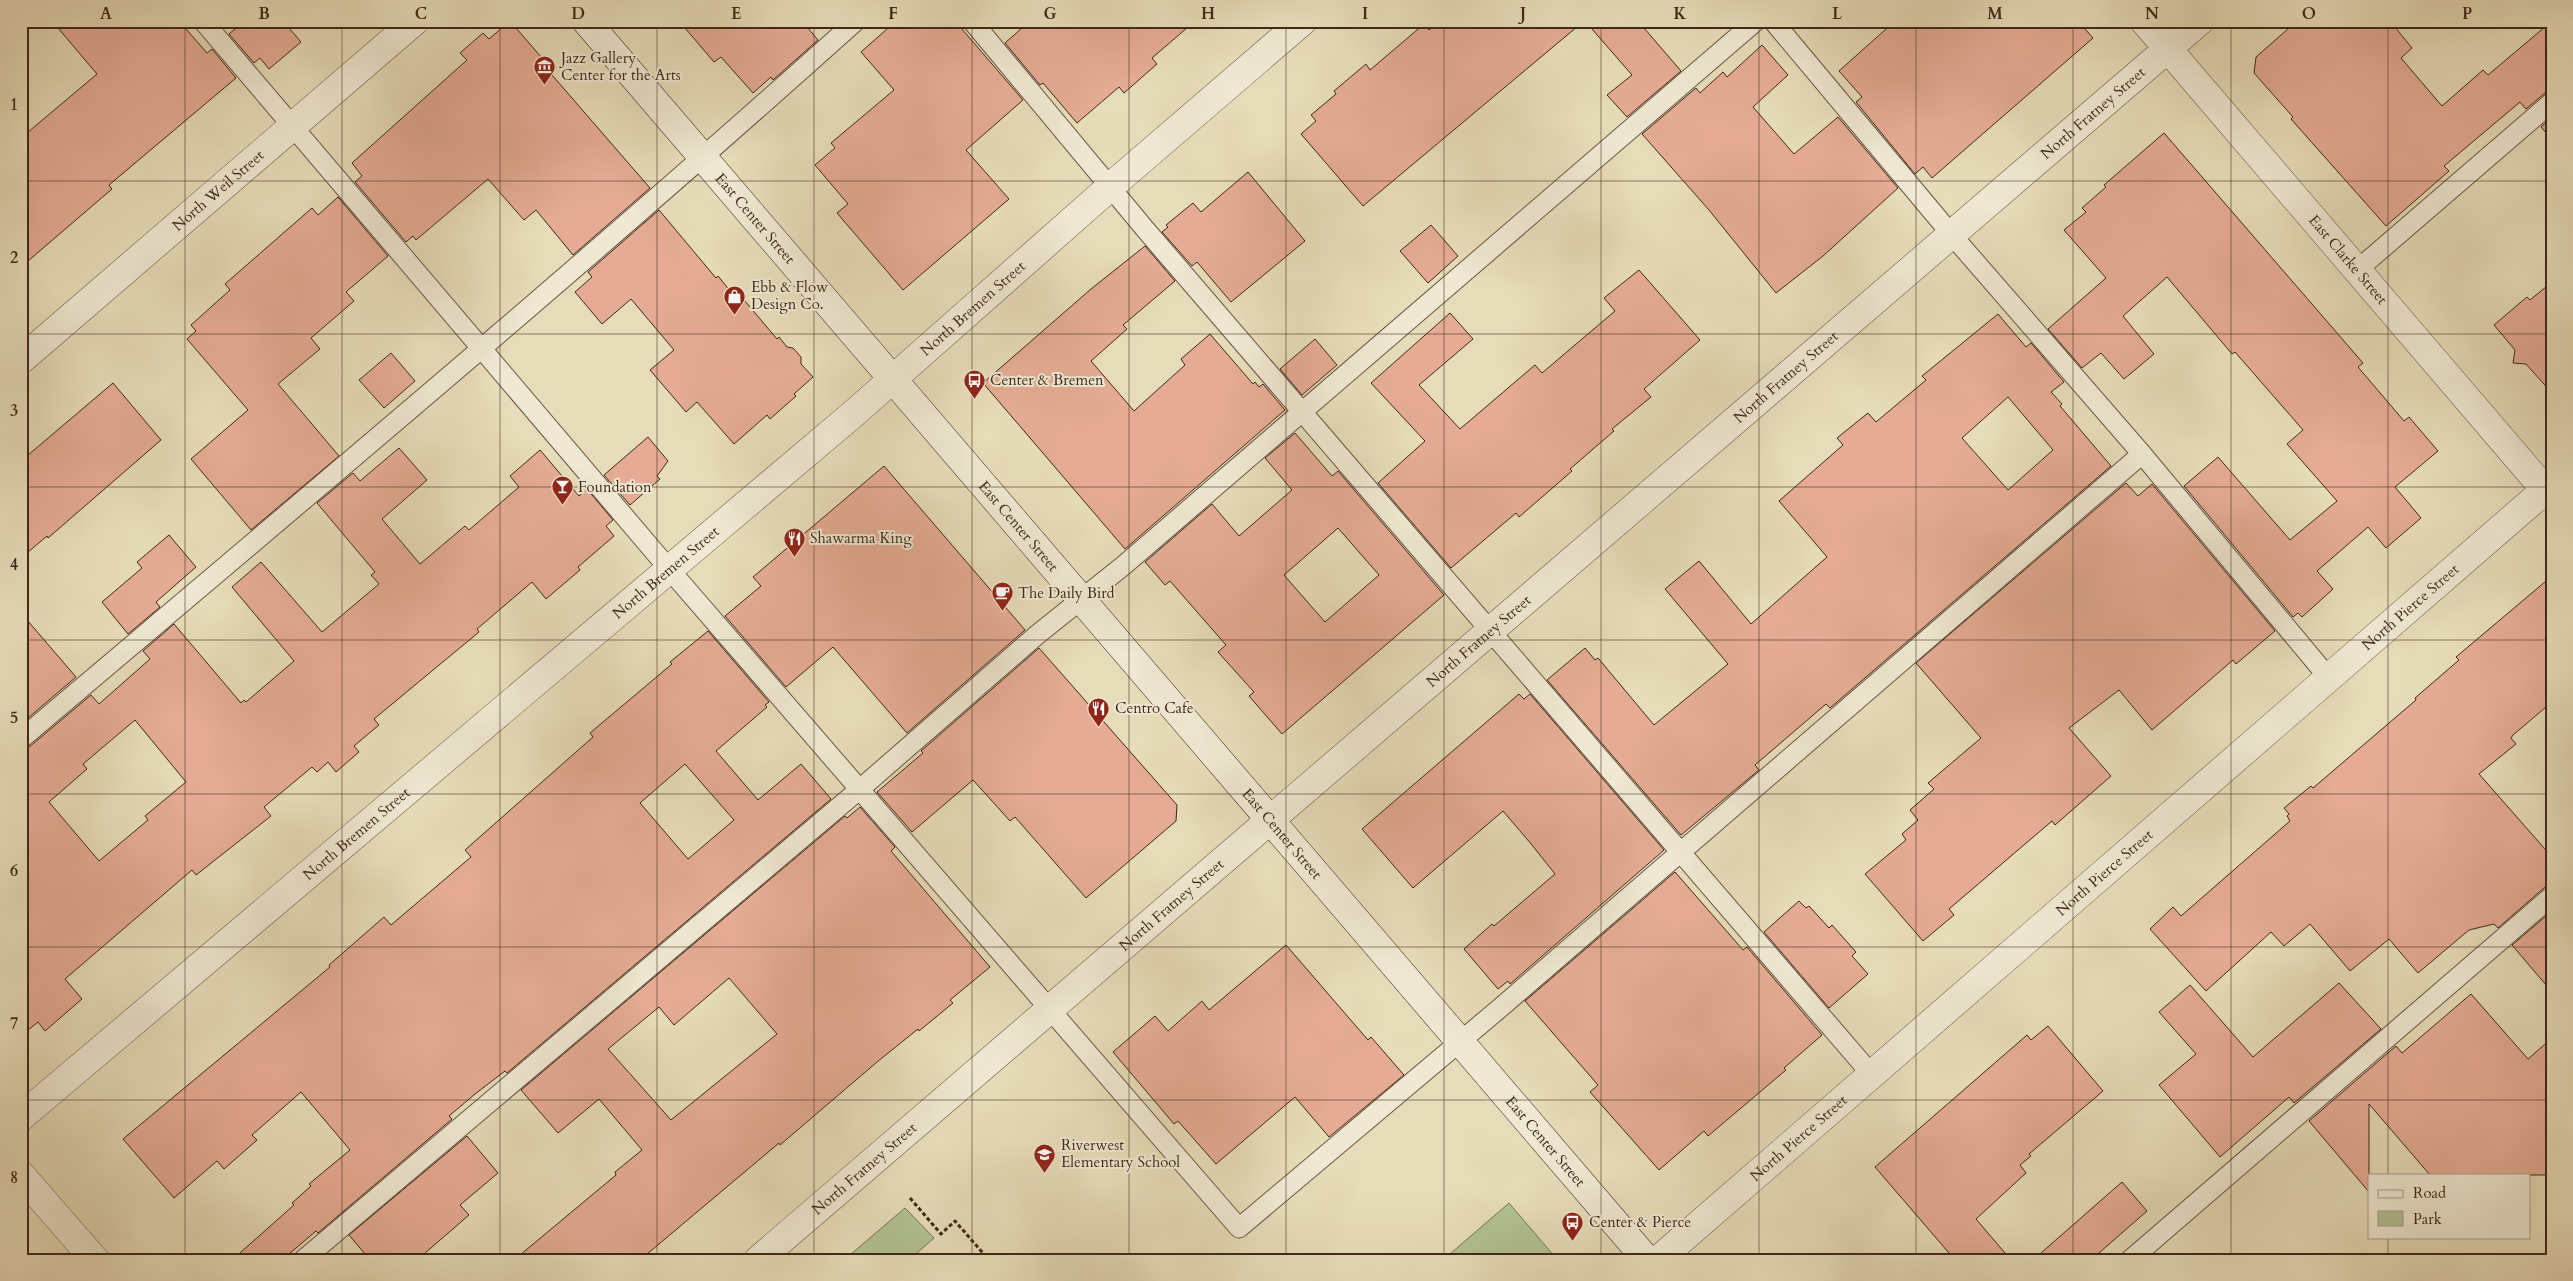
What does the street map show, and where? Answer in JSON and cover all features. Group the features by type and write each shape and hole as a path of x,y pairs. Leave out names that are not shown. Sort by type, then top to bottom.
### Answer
{"street":[{"name":"North Weil Street","path":"21,360 415,21"},
{"name":"East Center Street","path":"586,21 1646,1260"},
{"name":"North Bremen Street","path":"21,1117 892,380 1110,188 1304,21"},
{"name":"East Clarke Street","path":"2144,21 2356,271 2549,491"},
{"name":"North Fratney Street","path":"758,1260 1490,629 2200,21"},
{"name":"North Pierce Street","path":"1658,1260 2328,677 2549,491"},
{"path":"21,1175 94,1260"}],"lane":[{"path":"203,21 669,569 1239,1228 1460,1042 2142,454"},
{"path":"21,739 482,349 856,21"},
{"path":"972,21 1110,188 1872,1075"},
{"path":"303,1260 860,789 1080,599 1123,566 1756,21"},
{"path":"1773,21 1952,234 2142,454 2328,677"},
{"path":"2356,271 2552,102"},
{"path":"2130,1260 2552,896"}],"path":[{"path":"910,1198 941,1234 955,1221 988,1260"}],"green space":[{"path":"1509,1203 1555,1257 1553,1260 1443,1260"},
{"path":"905,1208 934,1238 909,1260 844,1260"}],"building":[{"path":"52,21 179,21 207,53 212,49 236,78 109,185 112,189 21,267 21,138 97,74"},
{"path":"245,21 283,21 301,42 269,69 260,58 254,63 229,34"},
{"path":"510,21 542,58 539,60 650,188 573,255 536,210 524,220 488,179 416,240 413,236 406,242 355,182 362,176 352,163 467,60 460,53 483,33 489,39"},
{"path":"679,21 802,21 818,40 773,80 771,77 753,93 721,57 714,62"},
{"path":"896,21 955,21 1023,100 966,150 1009,199 903,290 837,213 848,204 815,165 835,148 831,143 894,90 861,52"},
{"path":"1030,21 1195,21 1152,58 1157,64 1124,93 1119,87 1077,123 1043,83 1040,85 1005,43"},
{"path":"1439,21 1584,21 1363,206 1301,134 1316,121 1311,115 1336,94 1334,91 1366,64 1370,70 1424,24 1429,30"},
{"path":"1585,21 1638,21 1681,71 1627,117 1607,95 1632,75"},
{"path":"1895,21 2078,21 2093,38 1932,178 1923,167 1915,174 1856,102 1862,97 1839,71"},
{"path":"2297,21 2390,21 2412,48 2401,58 2442,106 2483,70 2488,75 2552,21 2552,91 2545,93 2526,109 2520,102 2444,166 2449,171 2386,226 2291,119 2293,117 2254,73 2256,57"},
{"path":"1762,45 1788,75 1753,107 1794,154 1838,117 1898,188 1823,256 1776,293 1709,210 1642,134 1696,88 1700,93 1723,72 1727,77"},
{"path":"2552,117 2552,140 2541,127"},
{"path":"2164,133 2363,363 2358,367 2404,421 2409,417 2438,451 2395,487 2421,518 2386,548 2368,527 2317,571 2333,589 2302,617 2298,613 2293,617 2184,486 2218,457 2290,540 2337,501 2287,444 2303,430 2235,352 2232,354 2167,277 2123,316 2154,354 2124,379 2101,353 2082,368 2048,329 2106,278 2064,230 2086,212 2082,208 2106,187 2104,185"},
{"path":"1248,172 1305,241 1231,302 1197,262 1192,266 1162,232 1168,227 1166,225 1193,203 1201,212"},
{"path":"338,197 388,256 346,292 354,301 311,338 320,349 278,384 339,456 251,530 191,459 248,410 187,339 196,331 191,325 230,290 225,284 312,208 318,215"},
{"path":"659,210 716,278 718,276 735,297 739,294 777,339 779,337 787,347 793,348 801,357 801,364 813,377 794,394 796,396 770,419 767,415 734,444 697,402 686,412 650,370 674,350 631,299 602,324 575,292 592,277 588,272"},
{"path":"1431,225 1458,256 1428,283 1400,251"},
{"path":"1145,246 1175,281 1123,325 1127,329 1091,361 1134,411 1185,365 1181,359 1210,334 1253,384 1255,382 1259,387 1263,384 1285,410 1125,549 983,383 1091,289"},
{"path":"1639,270 1700,340 1644,389 1651,397 1612,429 1614,431 1570,469 1572,471 1519,517 1516,513 1451,568 1378,483 1425,441 1371,383 1450,313 1473,339 1419,385 1460,429 1535,365 1542,373 1615,311 1604,298"},
{"path":"2552,282 2552,393 2526,364 2513,363 2515,350 2494,325 2527,297 2530,300"},
{"path":"1998,314 2026,347 2031,343 2064,382 2051,392 2062,404 2060,406 2111,466 1830,708 1826,704 1755,765 1759,770 1681,835 1547,680 1585,648 1595,660 1598,658 1654,725 1728,664 1665,589 1699,561 1751,624 1827,557 1779,501 1843,445 1837,438 1868,413 1876,422 1926,380 1922,376","holes":["2008,397 2053,450 2008,490 1962,438"]},
{"path":"1315,339 1337,365 1302,395 1280,369"},
{"path":"391,353 415,381 384,408 359,380"},
{"path":"113,383 161,440 48,538 47,536 21,558 21,461"},
{"path":"1295,433 1332,476 1338,471 1444,595 1282,734 1249,696 1254,692 1218,652 1226,645 1170,581 1165,585 1145,562 1212,504 1239,536 1292,490 1265,458","holes":["1338,528 1379,575 1325,622 1284,575"]},
{"path":"648,437 668,461 657,476 660,479 630,505 604,475"},
{"path":"399,448 427,480 382,519 420,564 465,526 469,530 519,487 510,476 540,450 579,496 587,489 613,520 606,526 614,536 578,567 580,570 546,599 532,582 477,629 479,632 374,719 379,725 354,746 359,752 336,772 328,762 317,772 312,767 264,807 271,816 196,875 192,870 65,979 82,999 45,1031 38,1022 21,1036 21,750 28,748 91,695 99,704 150,659 143,651 174,624 241,703 244,700 246,702 294,661 232,587 261,562 322,632 379,584 371,575 375,572 317,503 353,473 360,481","holes":["135,720 186,782 145,816 148,820 99,861 49,802 87,769 83,764"]},
{"path":"884,466 1025,630 907,733 833,647 786,687 725,616 761,586 753,577"},
{"path":"2126,483 2138,496 2152,484 2275,631 2236,664 2233,660 2152,730 2119,690 2069,728 2111,776 2055,825 2052,821 1949,909 1954,915 1923,941 1865,874 1906,840 1902,834 1918,820 1910,810 1934,789 1928,783 1981,738 1916,663"},
{"path":"169,535 196,567 156,602 160,607 128,634 102,602 142,568 137,562"},
{"path":"2552,576 2552,702 2513,735 2511,738 2516,744 2479,774 2552,857 2552,885 2545,887 2498,928 2494,924 2469,930 2418,973 2389,939 2350,971 2310,924 2284,946 2271,932 2206,991 2150,929 2173,907 2181,916 2290,821 2287,816 2289,814 2284,808 2311,786 2313,788 2416,700 2415,698 2459,660 2456,657"},
{"path":"21,613 76,677 21,724"},
{"path":"708,631 769,702 765,705 767,707 716,751 758,800 801,764 831,799 507,1073 505,1071 475,1094 449,1116 452,1119 318,1233 316,1231 282,1260 232,1260 294,1205 292,1203 311,1186 309,1184 350,1150 301,1092 252,1135 257,1140 224,1169 217,1161 174,1198 123,1139 330,967 329,965 384,917 391,925 471,857 465,850 593,737 590,733 672,664 670,662","holes":["685,764 734,820 688,859 640,803"]},
{"path":"1039,648 1177,805 1176,821 1086,898 1015,817 1010,821 973,780 912,832 877,792"},
{"path":"1519,694 1524,699 1530,694 1664,850 1510,984 1508,981 1498,989 1464,949 1555,874 1532,845 1503,811 1413,888 1362,829"},
{"path":"860,807 895,847 891,851 990,967 950,1000 953,1003 877,1062 780,1145 779,1143 640,1260 514,1260 616,1175 615,1172 642,1150 599,1099 558,1133 521,1090 845,816 847,818","holes":["729,978 777,1034 671,1120 608,1049 659,1007 674,1025"]},
{"path":"1675,872 1743,950 1747,947 1822,1035 1784,1068 1786,1070 1708,1136 1704,1131 1659,1170 1590,1092 1598,1085 1525,1001"},
{"path":"1799,901 1806,908 1809,906 1829,928 1832,925 1856,952 1852,956 1868,974 1829,1008 1764,932"},
{"path":"2552,911 2552,992 2512,945"},
{"path":"1286,945 1368,1040 1371,1037 1404,1075 1329,1137 1295,1097 1216,1164 1178,1121 1174,1124 1113,1052 1155,1016 1168,1031 1202,1001 1209,1010"},
{"path":"2339,983 2381,1029 2294,1103 2289,1097 2220,1157 2159,1085 2196,1054 2159,1012 2190,985 2253,1057"},
{"path":"2471,994 2528,1059 2552,1038 2552,1175 2429,1174 2369,1104 2368,1191 2309,1121 2396,1046 2402,1053"},
{"path":"2048,1026 2103,1091 2029,1154 2031,1156 2020,1165 2026,1173 1976,1219 2011,1260 1955,1260 1875,1167 2027,1035 2031,1040"},
{"path":"467,1136 498,1173 460,1205 469,1215 417,1260 370,1260 349,1235"},
{"path":"2122,1182 2147,1211 2091,1260 2033,1260"}],"place":[{"name":"Jazz Gallery Center for the Arts","path":"545,86"},
{"name":"Ebb & Flow Design Co.","path":"735,315"},
{"name":"Center & Bremen","path":"974,399"},
{"name":"Foundation","path":"562,506"},
{"name":"Shawarma King","path":"794,557"},
{"name":"The Daily Bird","path":"1002,612"},
{"name":"Centro Cafe","path":"1099,727"},
{"name":"Riverwest Elementary School","path":"1045,1173"},
{"name":"Center & Pierce","path":"1573,1241"}]}
